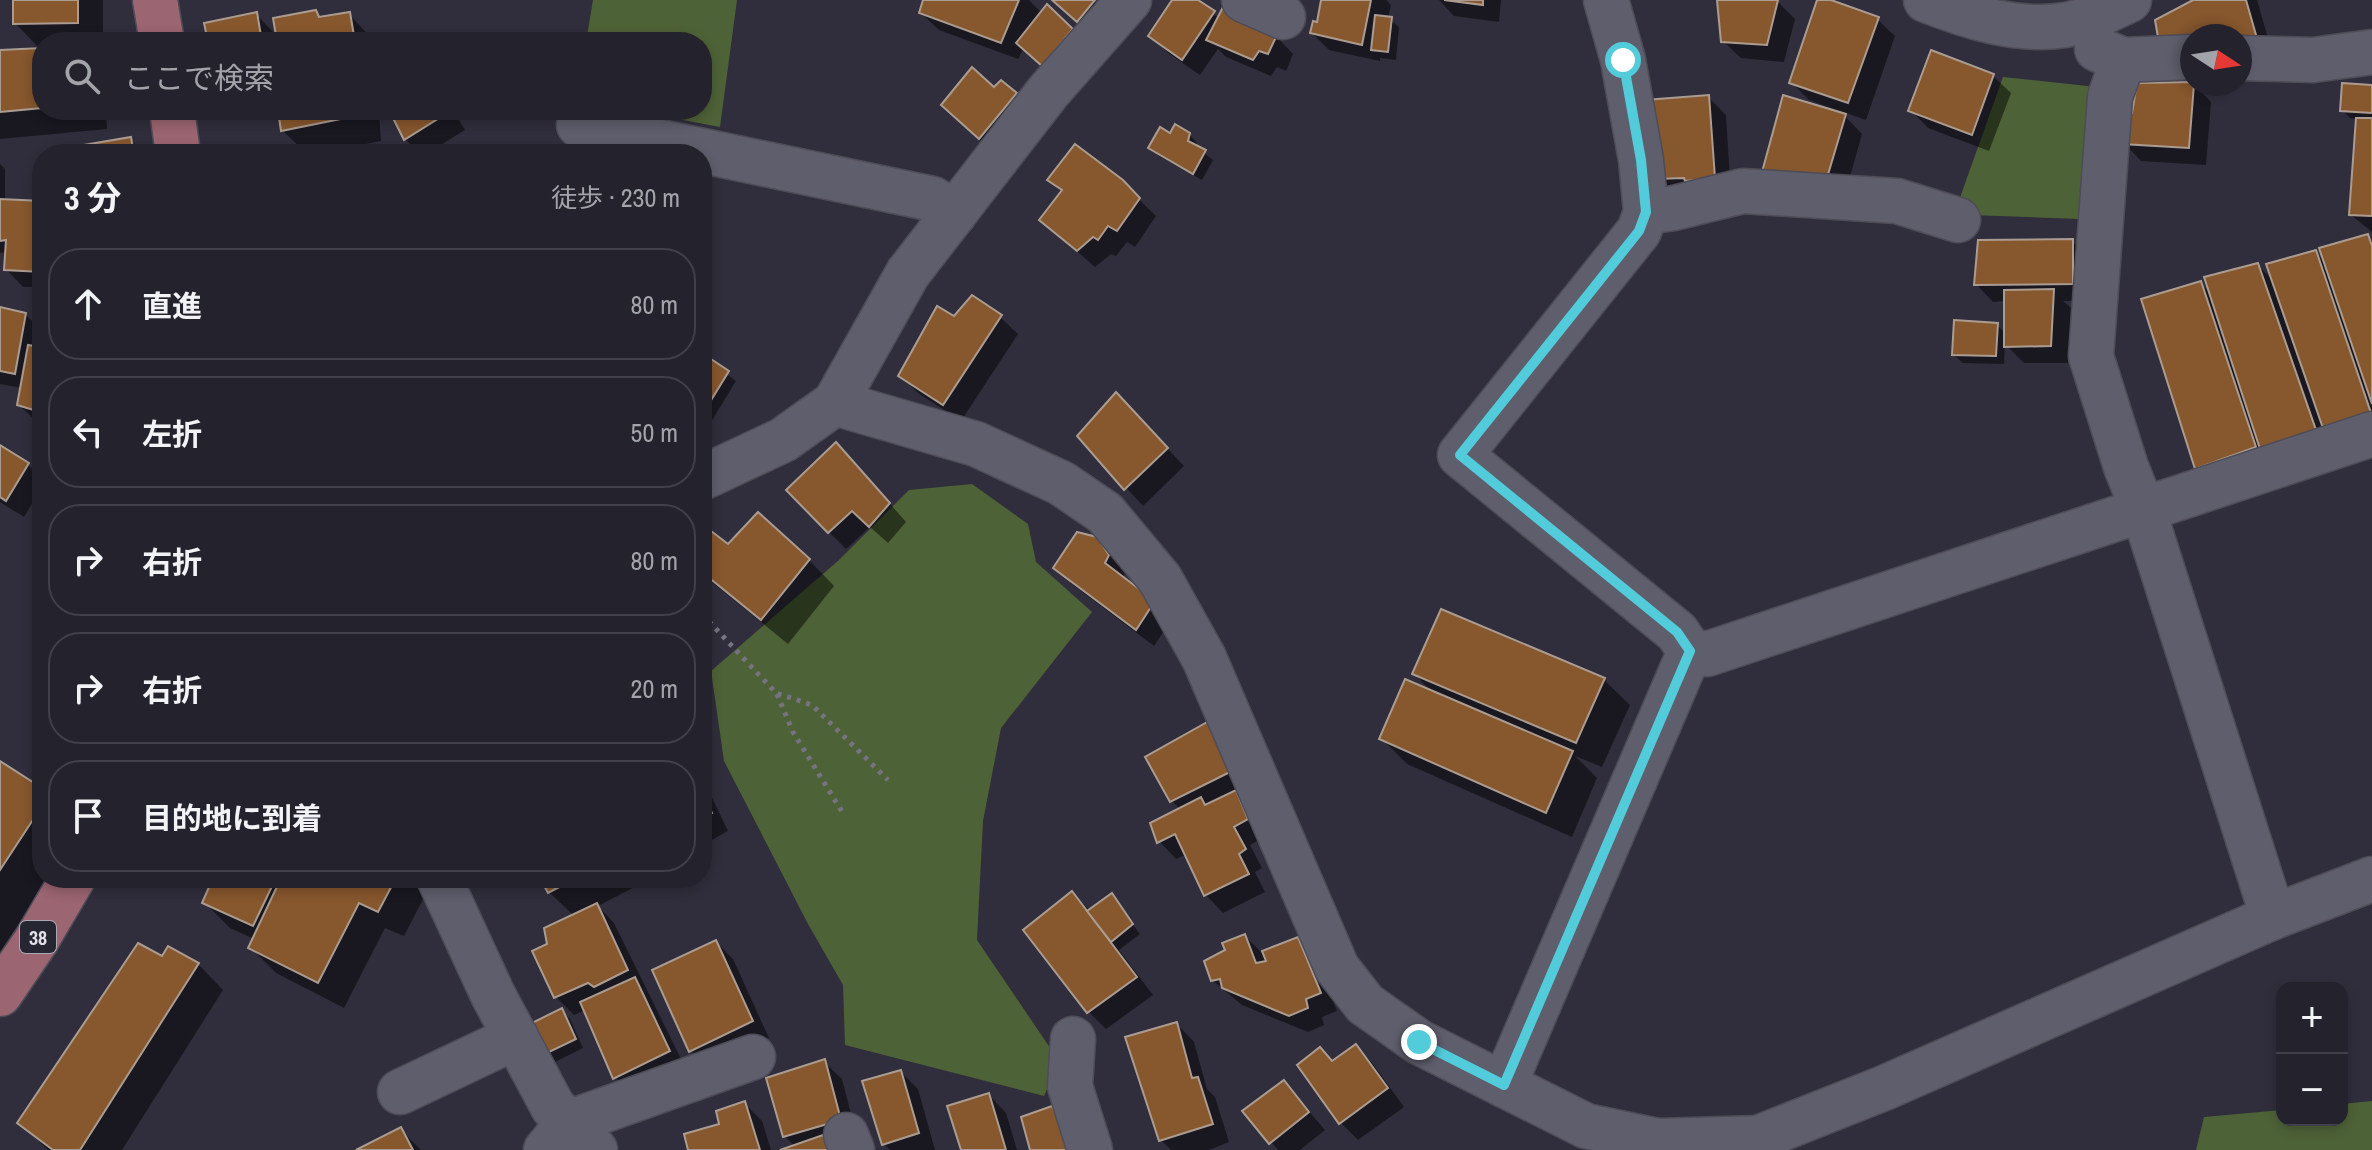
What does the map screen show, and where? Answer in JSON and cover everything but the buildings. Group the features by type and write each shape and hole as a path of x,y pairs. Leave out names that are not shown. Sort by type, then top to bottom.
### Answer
{"main road":[{"path":"155,0 160,32"},
{"path":"173,120 177,144"},
{"name":"38","path":"0,994 67,888"}],"street":[{"path":"712,473 783,440 835,403 908,273 1048,92 1129,0"},
{"path":"1606,0 1623,60 1641,160 1646,212 1639,231 1460,455 1677,632 1690,651 1707,654 2372,434"},
{"path":"1926,0 1961,14 2037,27 2062,13 2129,0"},
{"path":"2062,13 2092,47 2123,60 2180,58"},
{"path":"2252,58 2313,60 2372,52"},
{"path":"2123,60 2110,97 2091,356 2273,917"},
{"path":"579,125 670,144"},
{"path":"712,153 933,199 954,214"},
{"path":"1646,212 1743,191 1897,201 1958,220"},
{"path":"835,403 976,444 1061,483 1105,513 1160,579 1204,658 1337,968 1365,1004 1419,1042 1586,1126 1658,1141 1758,1138 1924,1071 2273,917 2372,879"},
{"path":"1504,1085 1690,651"},
{"path":"444,888 493,995 570,1141 753,1057"},
{"path":"400,1092 516,1037"},
{"path":"1073,1039 1070,1086 1090,1150"}],"path":[{"path":"712,625 776,693 793,732 844,815"},
{"path":"776,693 812,705 888,780"}],"green space":[{"path":"593,0 737,0 720,127 683,120 712,120 712,32 588,32"},
{"path":"2003,77 2097,87 2080,219 1971,215 1957,206"},
{"path":"972,484 1028,524 1036,562 1092,612 1001,728 983,821 977,940 1059,1061 1044,1096 845,1045 843,985 724,761 712,670 839,560 909,490"},
{"path":"2372,1101 2372,1150 2196,1150 2204,1117 2276,1111 2276,1126 2348,1126 2348,1103"}],"route":[{"path":"1419,1042 1504,1085 1690,651 1677,632 1460,455 1639,231 1646,212 1641,160 1623,60"}]}
